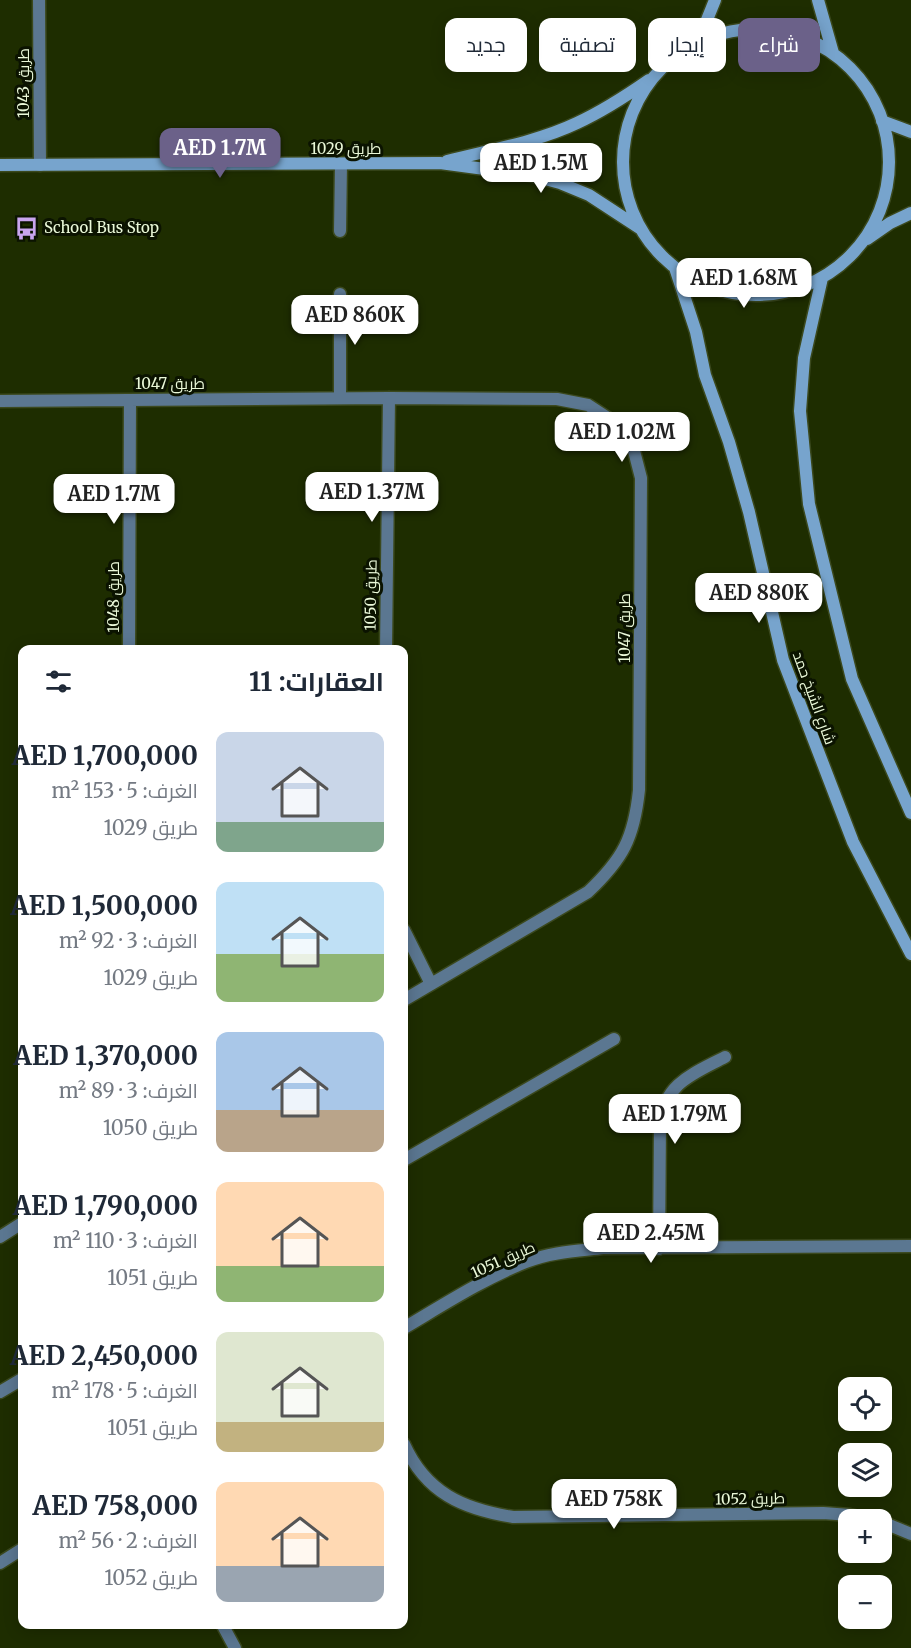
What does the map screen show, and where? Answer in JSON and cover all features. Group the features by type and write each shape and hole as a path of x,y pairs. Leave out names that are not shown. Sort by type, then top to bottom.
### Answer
{"street":[{"name":"طريق 1043","path":"39,0 40,165"},
{"path":"708,18 715,0"},
{"path":"818,0 833,53"},
{"path":"658,72 633,111 624,151 626,191 641,229 657,250 675,267 702,284 732,293 763,295 794,290 822,278 852,255 864,241 879,213 888,183 889,151 882,121 871,95 854,72 833,53 813,41 791,33 767,29 726,32"},
{"name":"طريق 1029","path":"440,163 532,140 576,124 617,103 654,76"},
{"path":"882,121 911,132"},
{"name":"طريق 1029","path":"0,165 440,163 530,176 560,183 589,195 641,229"},
{"path":"340,231 341,164"},
{"path":"864,241 890,223 911,213"},
{"name":"شارع الشيخ حمد","path":"675,267 696,332 705,375 729,442 746,502 783,660 853,842 911,954"},
{"path":"822,278 804,358 800,411 809,504 852,679 911,813"},
{"path":"340,294 340,398"},
{"name":"طريق 1050","path":"386,645 389,398"},
{"name":"طريق 1047","path":"0,401 557,399 588,405 614,422 633,447 641,478 639,790 636,820 626,848 609,872 588,892 408,998"},
{"name":"طريق 1048","path":"129,645 130,400"},
{"path":"408,938 431,984"},
{"path":"408,1158 614,1039"},
{"path":"659,1249 662,1110 676,1086 725,1057"},
{"path":"0,1237 18,1226"},
{"name":"طريق 1051","path":"408,1326 492,1278 527,1262 565,1251 603,1248 911,1246"},
{"path":"0,1392 18,1381"},
{"name":"طريق 1052","path":"408,1453 429,1482 454,1500 482,1512 513,1516 838,1514"},
{"path":"892,1526 911,1534"},
{"path":"0,1563 18,1552"},
{"path":"225,1629 235,1648"}],"place":[{"name":"School Bus Stop","path":"26,228"}]}
